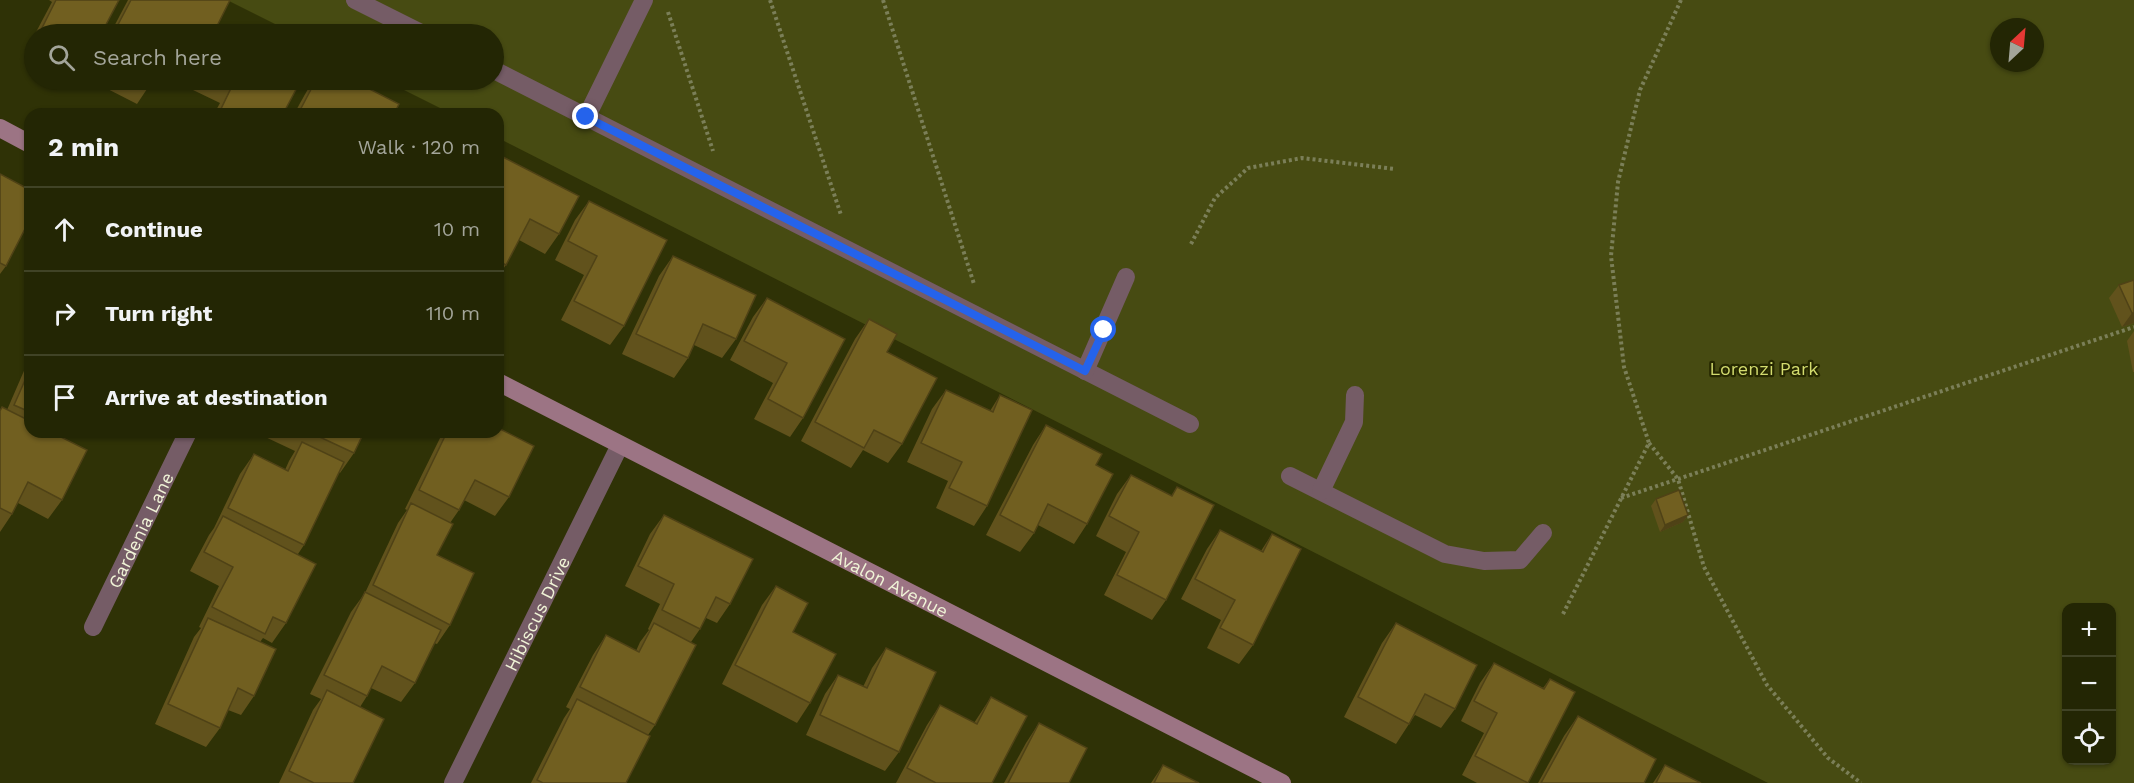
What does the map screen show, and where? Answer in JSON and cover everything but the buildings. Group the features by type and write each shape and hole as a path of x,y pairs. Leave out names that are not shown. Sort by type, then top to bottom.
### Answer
{"street":[{"path":"355,0 403,24"},
{"path":"586,117 644,0"},
{"path":"504,75 1190,424"},
{"path":"0,128 24,141"},
{"path":"1085,371 1126,277"},
{"name":"Avalon Avenue","path":"504,385 1282,783"},
{"path":"1321,491 1354,422 1355,395"},
{"name":"Gardenia Lane","path":"93,627 185,438"},
{"name":"Hibiscus Drive","path":"453,783 620,445"},
{"path":"1290,476 1445,554 1485,561 1520,560 1543,532"}],"path":[{"path":"770,0 853,253"},
{"path":"883,0 987,321"},
{"path":"1681,0 1640,90 1618,182 1611,256 1624,368 1649,443 1678,479 1704,567 1767,684 1828,758 1861,783"},
{"path":"668,11 725,188"},
{"path":"1191,244 1215,198 1248,168 1302,158 1395,170"},
{"path":"1621,498 2134,327"},
{"path":"1563,614 1649,443"}],"green space":[{"name":"Lorenzi Park","path":"227,0 2134,0 2134,783 1768,783 504,141 504,108 440,108 404,90 504,90 504,24 275,24"}],"route":[{"path":"586,117 1085,371 1104,330"}]}
